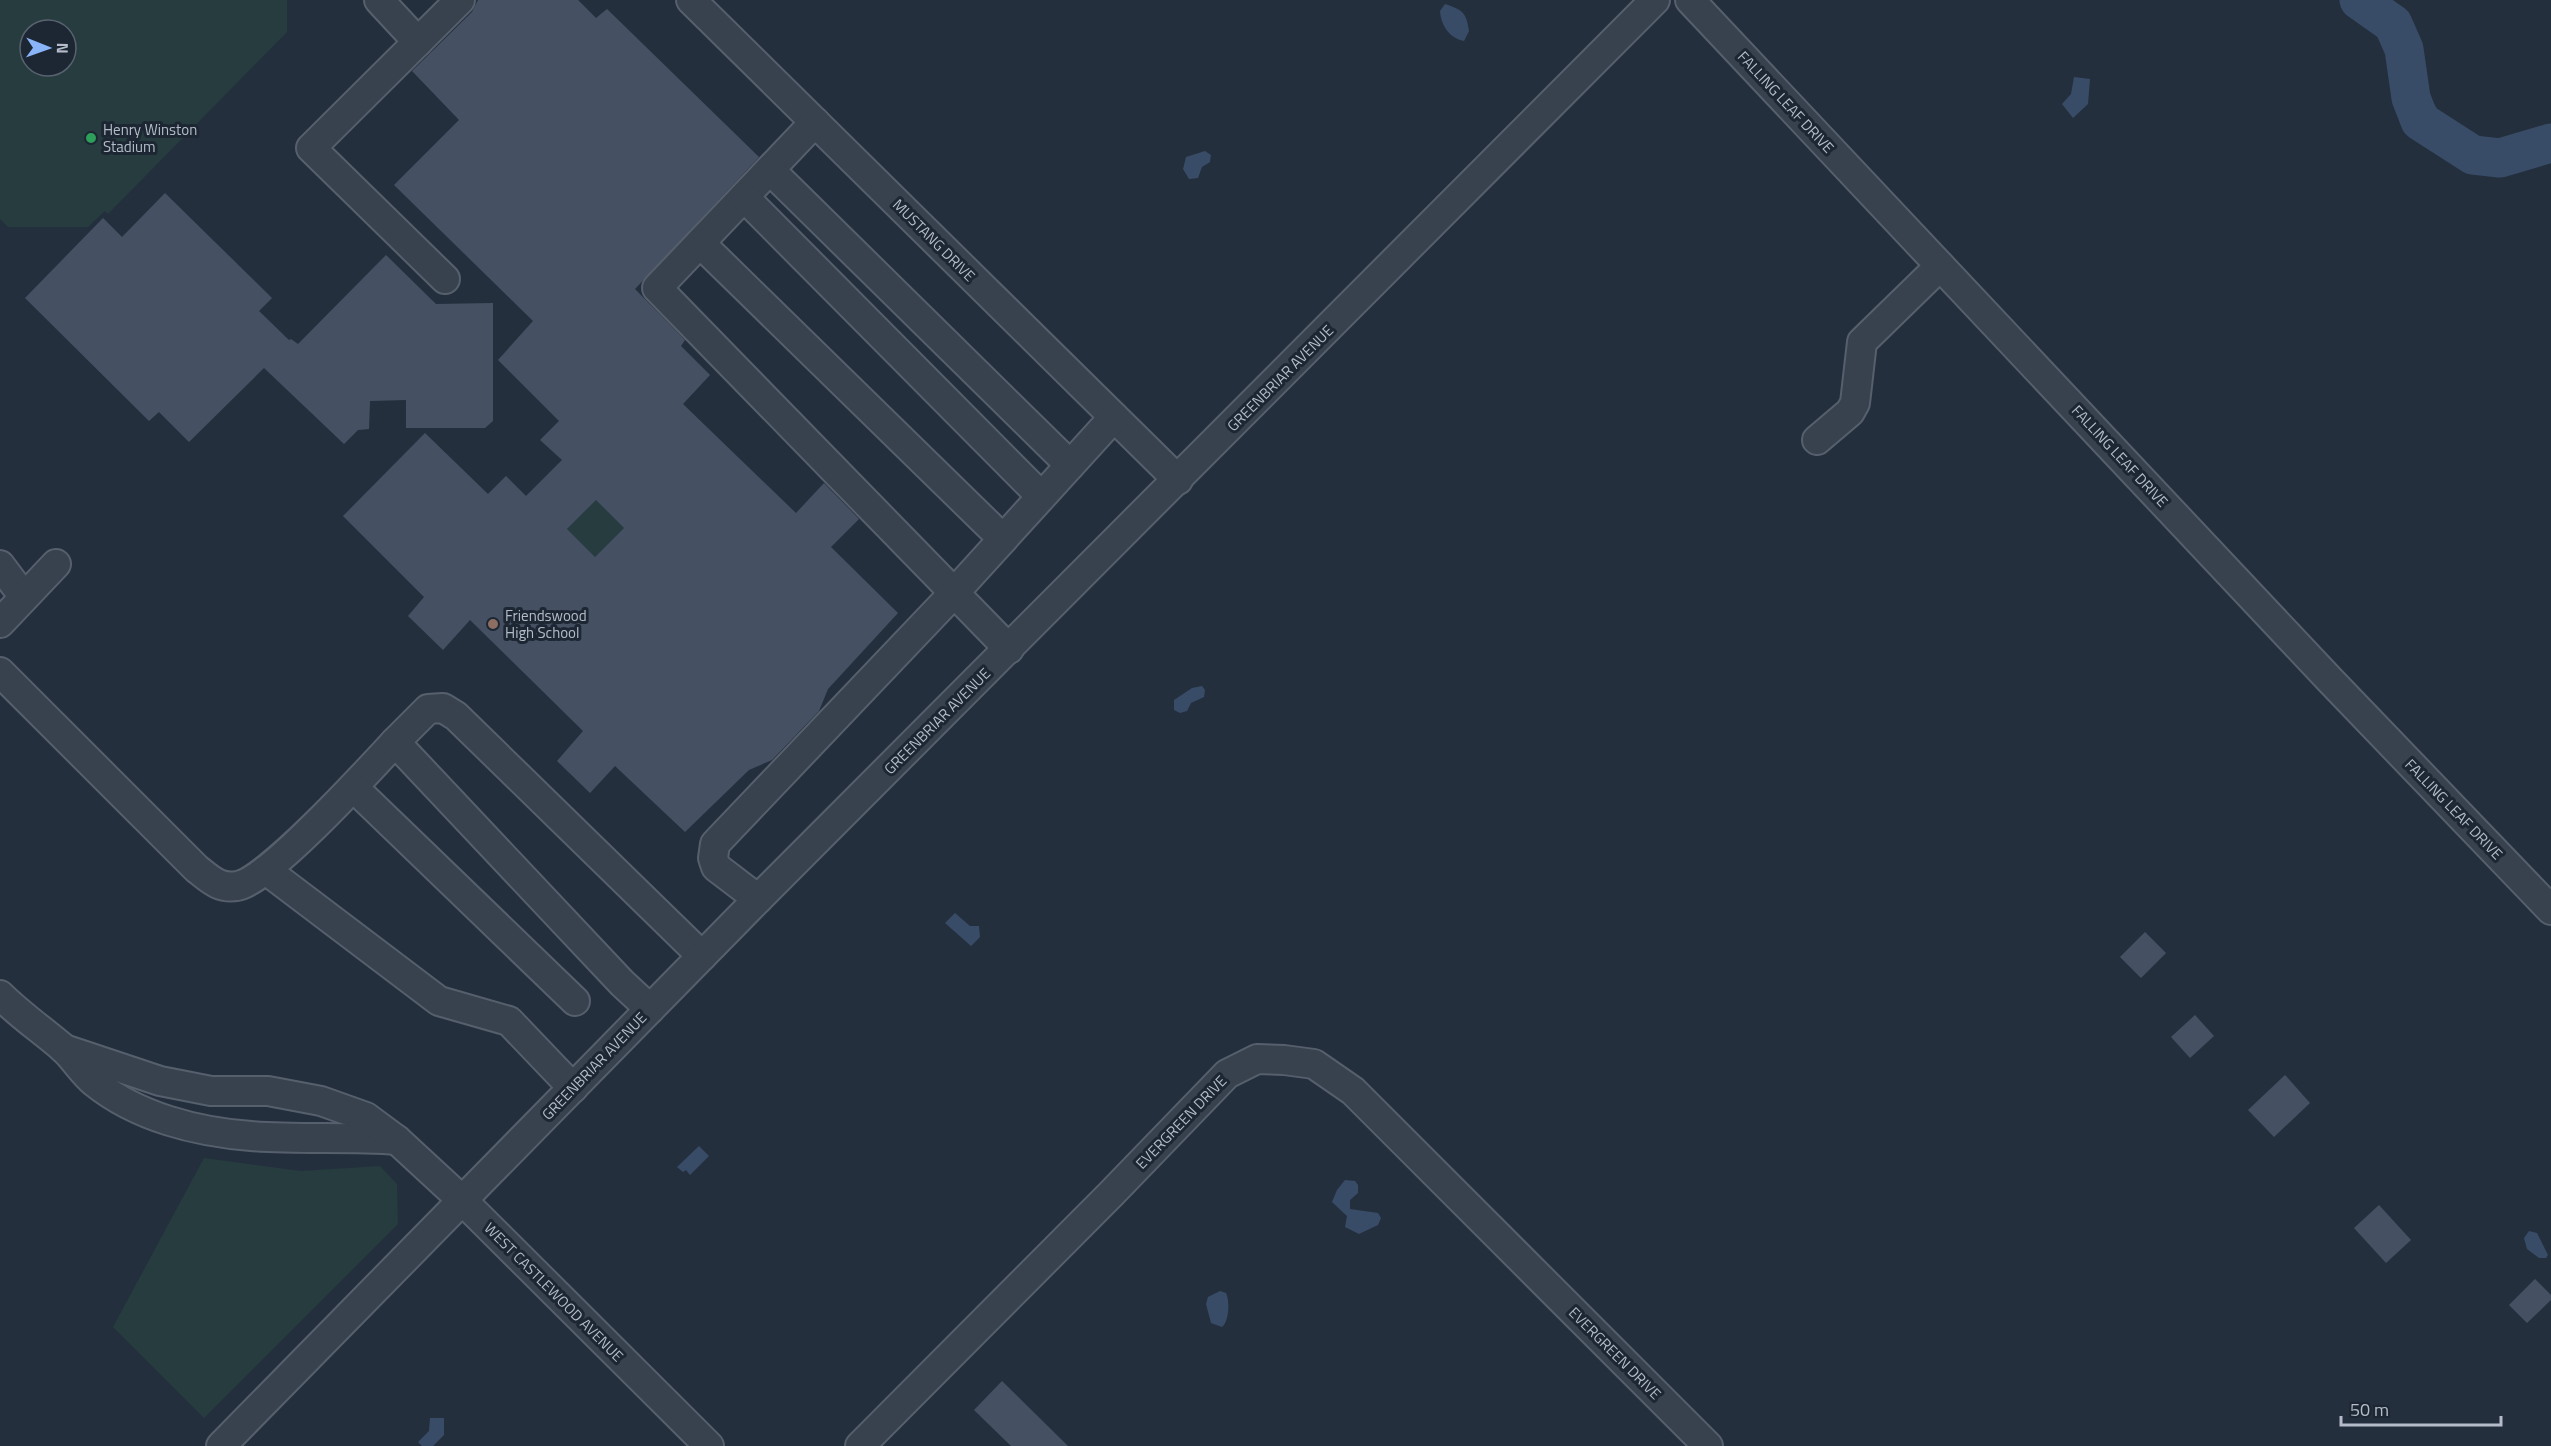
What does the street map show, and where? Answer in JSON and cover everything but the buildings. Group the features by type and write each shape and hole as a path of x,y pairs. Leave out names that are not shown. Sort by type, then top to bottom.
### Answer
{"street":[{"path":"379,0 418,42"},
{"path":"445,279 311,147 460,0"},
{"name":"MUSTANG DRIVE","path":"691,0 1178,480"},
{"name":"GREENBRIAR AVENUE","path":"221,1446 758,899 1655,0"},
{"name":"FALLING LEAF DRIVE","path":"1690,0 2344,695 2551,910"},
{"path":"815,122 657,288 1009,649"},
{"path":"770,170 1070,465"},
{"path":"744,197 1041,496"},
{"path":"700,243 1003,539"},
{"path":"1817,440 1850,412 1855,403 1862,342 1940,266"},
{"path":"758,899 716,867 713,858 715,844 954,593 1114,417"},
{"path":"0,623 56,564"},
{"path":"0,565 24,597"},
{"path":"0,672 197,869 218,885 235,886 248,883 266,870 353,787 428,709 443,708 456,716 702,956"},
{"path":"395,742 622,983 650,1009"},
{"path":"353,787 575,1001"},
{"path":"266,870 439,1001 509,1021 573,1088"},
{"name":"WEST CASTLEWOOD AVENUE","path":"0,995 22,1016 64,1049 93,1081 125,1102 164,1119 204,1131 252,1137 397,1140"},
{"name":"WEST CASTLEWOOD AVENUE","path":"64,1049 160,1081 211,1091 268,1092 321,1101 366,1117 397,1140 462,1200 709,1446"},
{"name":"EVERGREEN DRIVE","path":"860,1446 1227,1074 1257,1059 1314,1064 1353,1091 1708,1446"}],"green space":[{"name":"Henry Winston Stadium","path":"0,0 287,0 287,32 108,214 105,211 88,227 8,227 0,219"},
{"path":"596,500 624,528 595,557 567,529"},
{"path":"204,1158 301,1171 380,1166 397,1184 398,1224 204,1418 113,1327"}],"water":[{"path":"2349,0 2368,0 2401,21 2421,81 2456,142 2521,145 2551,138 2551,150 2495,165 2460,156 2432,130 2409,73 2379,19"},
{"path":"1445,4 1465,15 1469,31 1464,41 1450,34 1444,26 1440,11"},
{"path":"2074,77 2090,79 2088,104 2073,118 2062,104 2071,94"},
{"path":"1205,151 1211,155 1210,162 1202,167 1198,178 1189,179 1183,169 1186,157"},
{"path":"1202,686 1205,690 1204,697 1191,703 1187,711 1180,713 1174,710 1174,700 1192,688"},
{"path":"955,913 970,926 979,926 980,937 971,946 945,923"},
{"path":"699,1146 709,1156 690,1175 686,1170 683,1172 677,1167"},
{"path":"1345,1180 1355,1181 1358,1185 1358,1193 1350,1200 1350,1209 1378,1213 1381,1218 1378,1225 1359,1234 1345,1227 1347,1216 1332,1202 1337,1190"},
{"path":"2529,1231 2537,1233 2548,1255 2546,1258 2539,1258 2527,1249 2524,1238"},
{"path":"1220,1291 1226,1293 1228,1306 1226,1320 1222,1327 1211,1323 1206,1304 1208,1297"},
{"path":"430,1418 444,1418 444,1435 433,1446 422,1446 418,1442 429,1431"}],"waterway":[{"path":"2359,0 2393,24 2404,49 2411,98 2420,121 2473,155 2500,158 2551,143"}],"place":[{"name":"Henry Winston Stadium","path":"91,138"},
{"name":"Friendswood High School","path":"493,624"}]}
